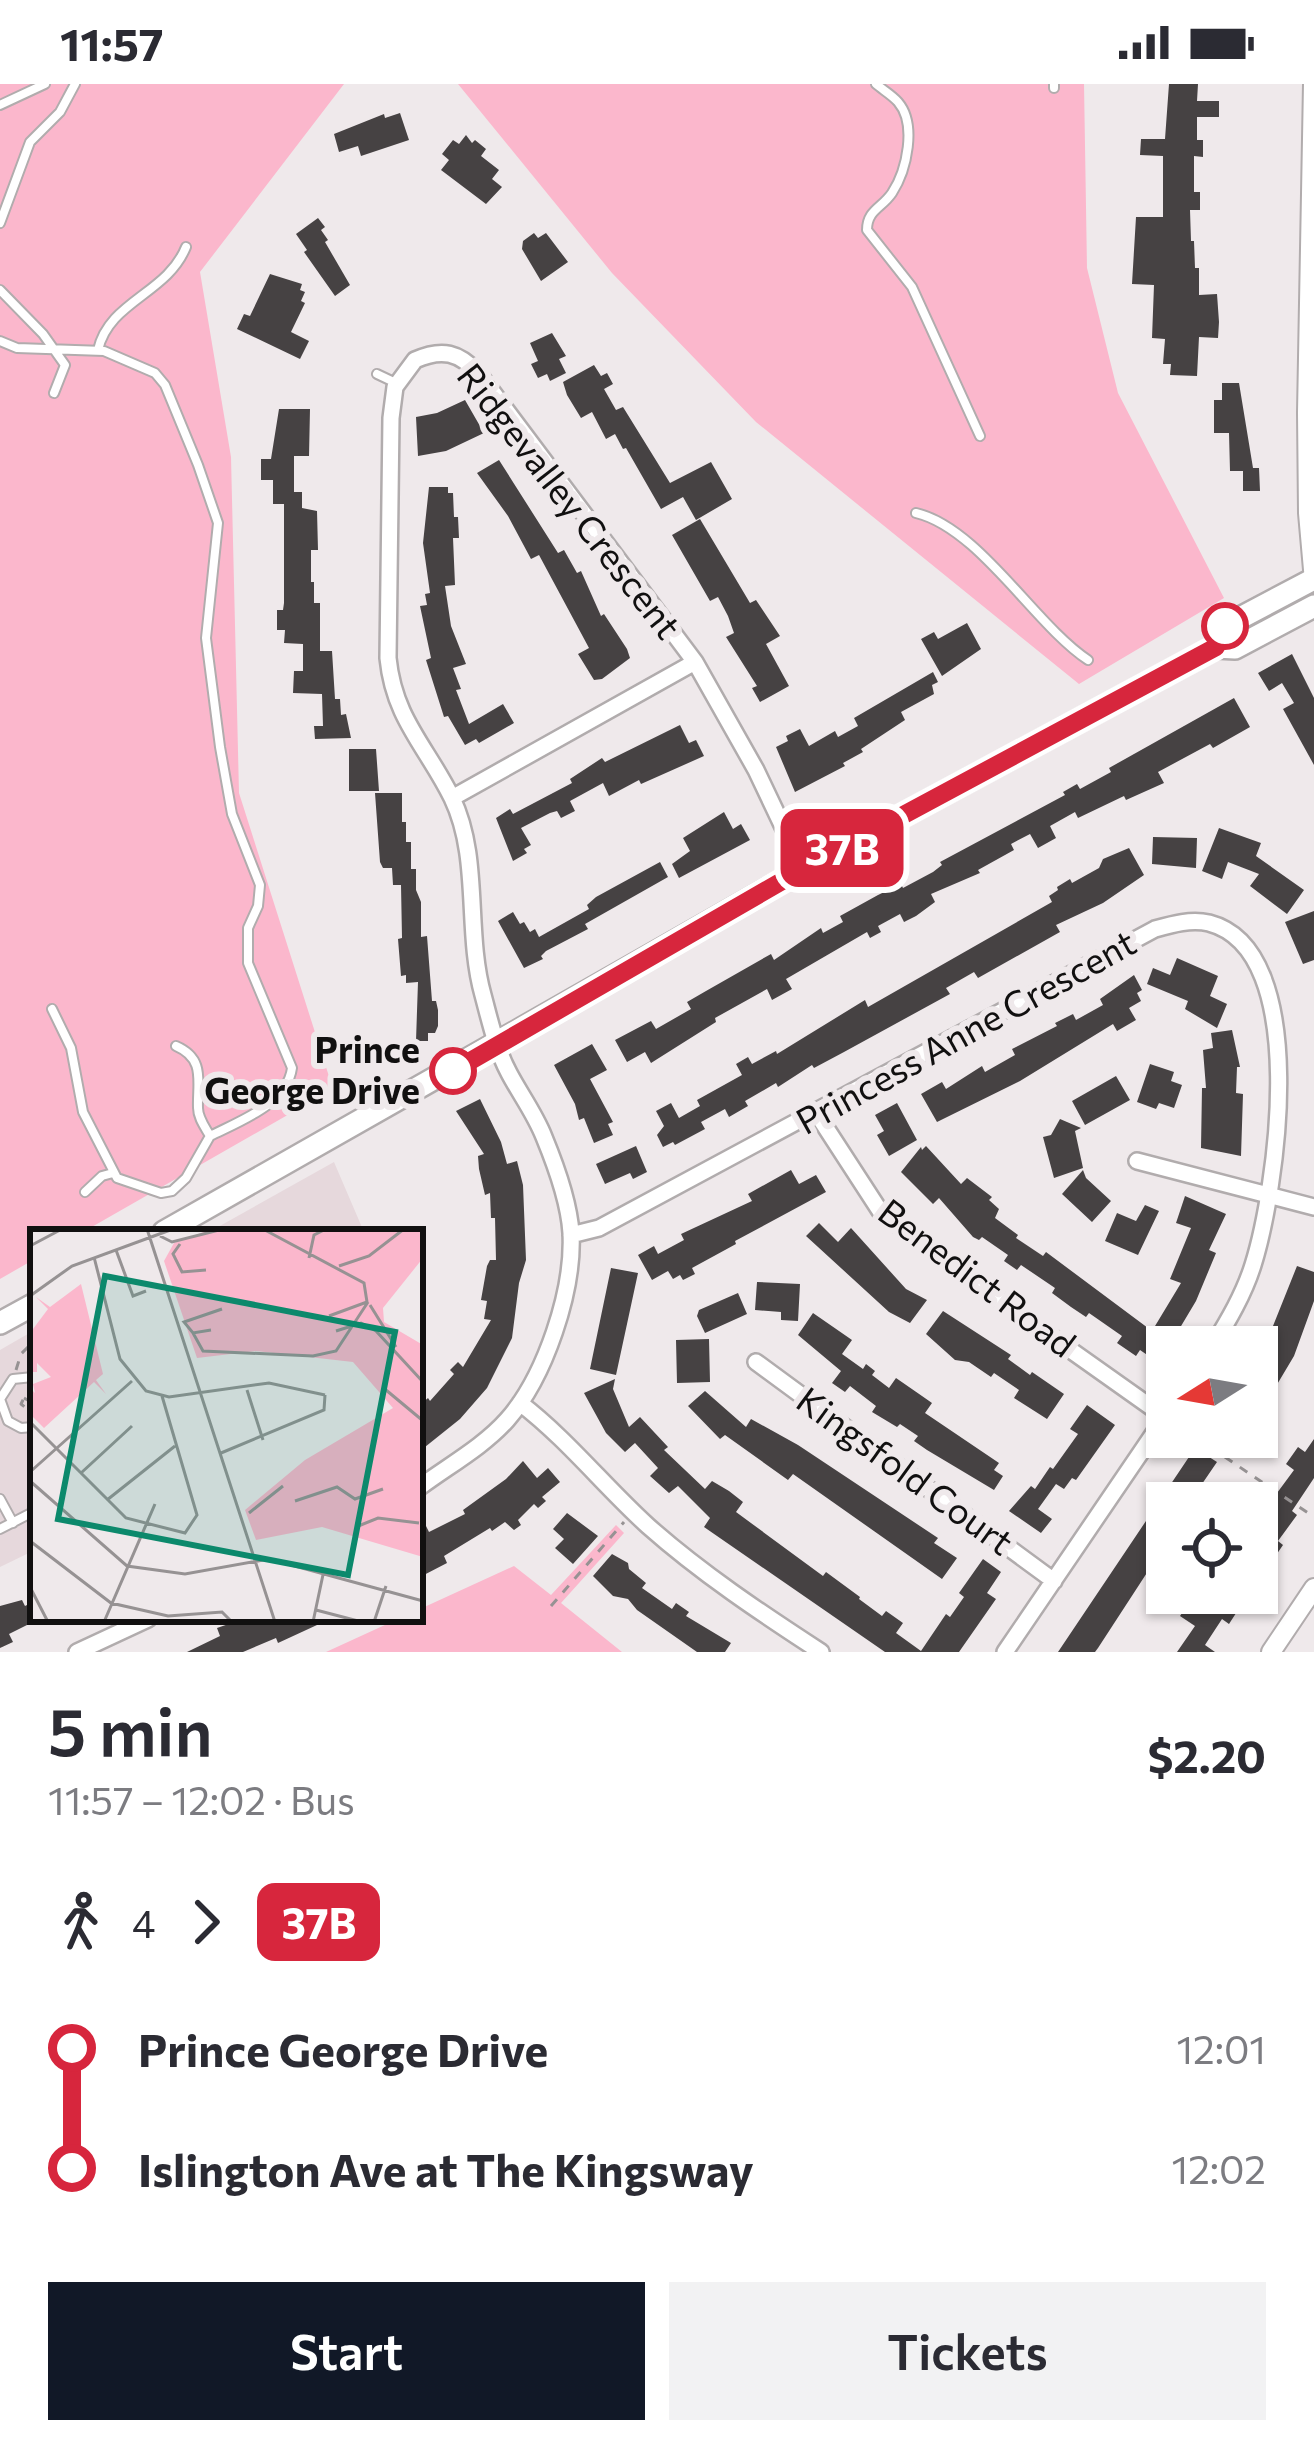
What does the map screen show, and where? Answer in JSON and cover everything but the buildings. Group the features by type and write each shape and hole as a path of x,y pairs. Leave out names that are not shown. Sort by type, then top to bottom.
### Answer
{"main road":[{"path":"1216,647 1225,626 1314,580"},
{"path":"169,1229 803,869 1216,647 1235,648 1314,606"},
{"path":"0,1324 30,1307"}],"street":[{"path":"1313,84 1307,413 1314,580"},
{"name":"Ridgevalley Crescent","path":"498,1046 477,972 470,865 452,798 416,743 392,692 390,676 391,418 397,384 415,360 432,352 465,359 695,662 756,770 803,869"},
{"path":"452,798 695,662"},
{"name":"Princess Anne Crescent","path":"571,1235 599,1228 817,1114 1136,939 1178,923 1198,921 1216,925 1235,938 1261,976 1270,1002 1281,1091 1268,1197 1251,1270 1223,1326"},
{"path":"423,1485 501,1426 520,1403 558,1320 571,1235 565,1198 542,1130 498,1046"},
{"name":"Benedict Road","path":"817,1114 880,1210 935,1254 1146,1401"},
{"path":"1137,1161 1314,1207"},
{"name":"Kingsfold Court","path":"757,1362 1054,1581"},
{"path":"520,1403 693,1563 820,1652"},
{"path":"1005,1652 1146,1445"},
{"path":"1271,1652 1314,1588"},
{"path":"77,1652 142,1622"}],"lane":[{"path":"0,105 45,84"},
{"path":"0,223 30,142 60,112 75,84"},
{"path":"876,84 901,105 908,136 895,188 868,217 867,230 912,287 980,436"},
{"path":"98,350 111,319 172,272 186,248"},
{"path":"0,290 65,365 54,393"},
{"path":"0,341 17,348 98,350 144,365 165,385 217,516 206,638 227,793 238,834 260,884 258,906 248,928 248,962 290,1055 290,1082 278,1098 210,1136 186,1178 172,1191 135,1186 113,1173 83,1112 71,1048 52,1010"},
{"path":"377,374 397,384"},
{"path":"916,513 938,522 978,554 1088,660"},
{"path":"176,1046 197,1065 197,1111 210,1136"},
{"path":"85,1192 99,1178 113,1173"},
{"path":"30,1377 16,1378 2,1391 2,1415 14,1425 30,1427"},
{"path":"0,1498 13,1522"},
{"path":"0,1529 30,1514"}],"path":[{"path":"16,1378 16,1362 30,1346"},
{"path":"1226,1458 1314,1517"},
{"path":"551,1606 633,1511"}],"shaded area":[{"path":"0,84 344,84 200,272 231,457 239,793 333,1089 88,1229 30,1229 30,1262 0,1279"},
{"path":"458,84 1084,84 1087,268 1118,393 1224,598 1079,684 756,422 612,273"},
{"path":"334,1162 363,1229 214,1229"},
{"path":"30,1333 30,1552 0,1567 0,1350"},
{"path":"616,1525 624,1533 561,1603 622,1652 326,1652 391,1622 423,1622 423,1608 514,1566 551,1595"}],"bus line":[{"name":"37B","path":"453,1071 803,869 1216,647 1225,626"}],"place":[{"name":"Prince George Drive","path":"453,1071"}]}
